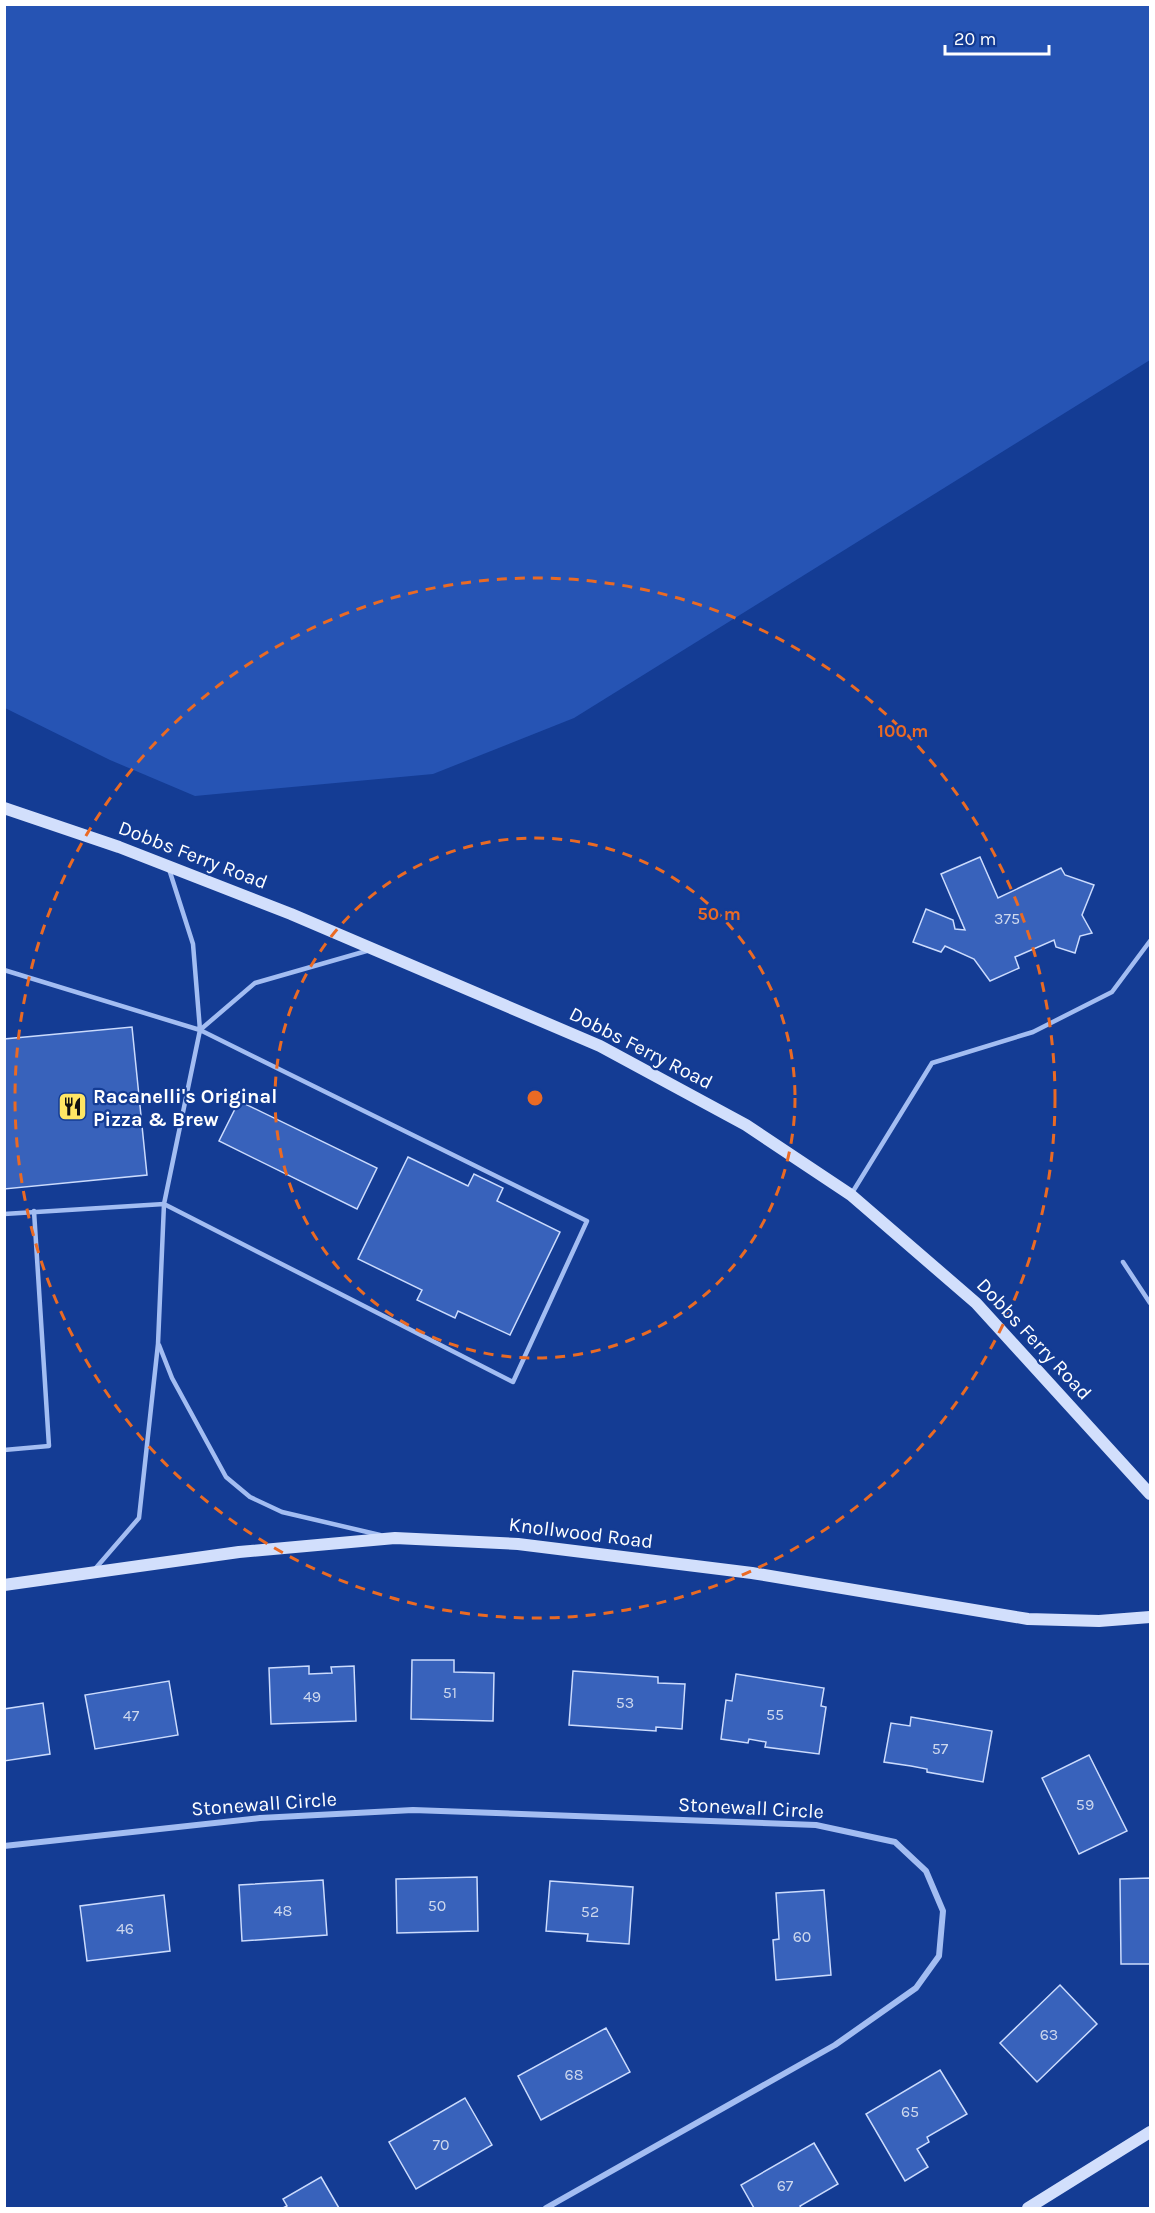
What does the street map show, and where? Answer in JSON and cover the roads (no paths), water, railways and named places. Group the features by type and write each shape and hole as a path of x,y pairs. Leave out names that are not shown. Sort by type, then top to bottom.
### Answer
{"main road":[{"name":"Dobbs Ferry Road","path":"4,808 168,866 374,949 600,1046 746,1125 851,1195 976,1303 1150,1494"},
{"name":"Knollwood Road","path":"4,1585 239,1552 395,1538 518,1544 752,1573 1028,1619 1099,1621 1150,1617"},
{"path":"1028,2208 1150,2132"}],"street":[{"name":"Stonewall Circle","path":"4,1846 260,1818 413,1810 816,1825 895,1842 926,1871 943,1911 939,1956 916,1988 835,2045 546,2208"}],"lane":[{"path":"92,1573 139,1518 158,1344 164,1204 200,1030 192,944 168,866"},
{"path":"851,1195 932,1063 1033,1032 1112,992 1150,941"},
{"path":"200,1030 255,983 374,949"},
{"path":"4,970 200,1030 587,1221 513,1382 164,1204 4,1214"},
{"path":"4,1450 49,1446 34,1211"},
{"path":"1123,1262 1150,1303"},
{"path":"158,1344 172,1378 226,1477 250,1497 282,1512 395,1538"}],"place":[{"name":"Racanelli's Original Pizza & Brew","path":"72,1107"}]}
